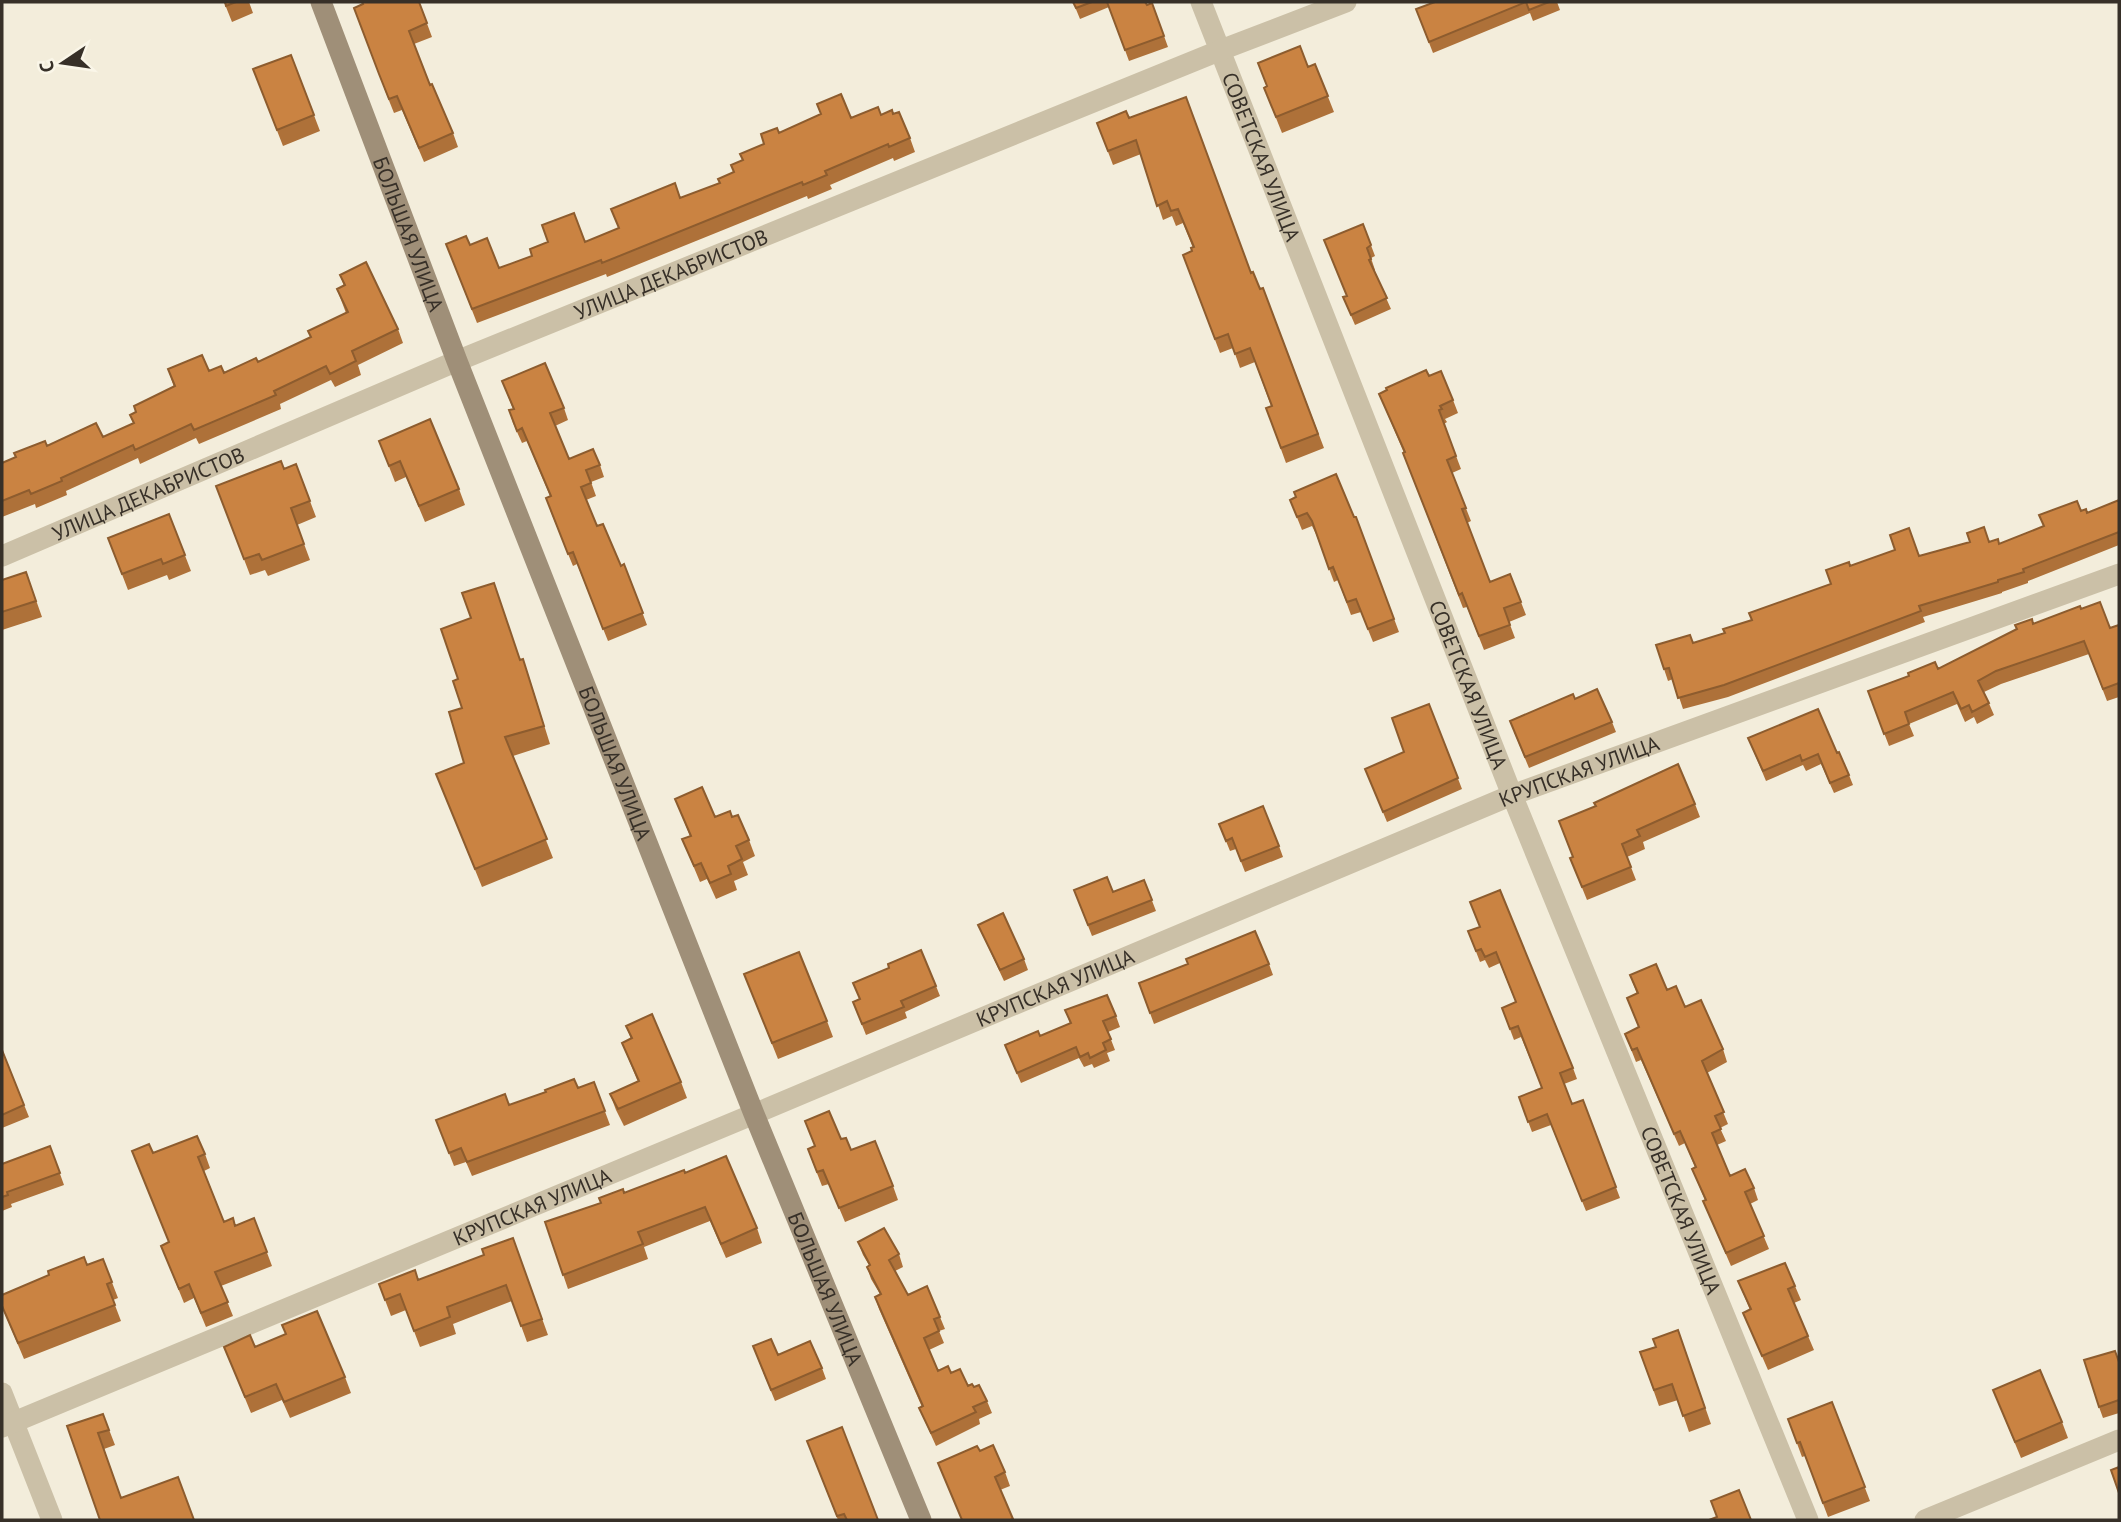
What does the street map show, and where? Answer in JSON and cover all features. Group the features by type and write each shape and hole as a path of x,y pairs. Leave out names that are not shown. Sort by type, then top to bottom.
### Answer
{"street":[{"name":"БОЛЬШАЯ УЛИЦА","path":"321,2 457,361 754,1114 921,1520"},
{"name":"СОВЕТСКАЯ УЛИЦА","path":"1201,2 1512,795 1808,1520"},
{"name":"УЛИЦА ДЕКАБРИСТОВ","path":"2,556 457,361 1221,50 1346,2"},
{"name":"КРУПСКАЯ УЛИЦА","path":"8,1424 1512,795 2119,574"},
{"path":"2,1393 8,1424 52,1520"},
{"path":"1925,1520 2119,1440"}],"building":[{"path":"362,2 419,2 427,23 409,31 430,85 432,84 453,133 419,148 397,96 389,99 379,74 354,8 363,4"},
{"path":"1073,2 1092,2 1076,8"},
{"path":"1107,2 1145,2 1147,5 1152,3 1164,36 1125,50"},
{"path":"1435,2 1526,2 1429,42 1416,9"},
{"path":"1526,2 1549,2 1529,10"},
{"path":"1300,46 1308,67 1315,64 1328,96 1276,117 1264,88 1267,86 1258,63"},
{"path":"291,55 314,115 277,130 253,69"},
{"path":"841,94 851,118 878,107 881,115 892,110 893,114 899,112 910,138 889,147 888,144 825,171 827,175 803,185 802,182 602,263 601,260 472,309 446,244 466,236 470,245 487,238 499,268 532,256 530,249 548,242 542,225 574,213 585,242 619,228 611,209 675,183 680,198 720,183 718,179 734,172 731,165 743,160 740,154 764,144 761,134 777,128 779,133 821,114 817,104"},
{"path":"1186,97 1251,273 1253,272 1260,289 1263,288 1318,434 1281,448 1266,408 1272,406 1250,348 1235,354 1228,334 1215,339 1183,255 1194,247 1178,209 1171,211 1167,201 1157,206 1136,140 1108,151 1097,123 1126,111 1129,118"},
{"path":"1363,224 1371,245 1367,248 1371,259 1369,260 1387,298 1351,315 1343,297 1347,296 1324,240"},
{"path":"366,262 398,329 352,351 356,361 330,374 326,366 274,391 276,395 194,430 191,424 135,450 133,445 61,478 62,481 31,494 29,490 2,501 2,463 16,457 14,453 45,441 47,446 96,423 103,437 134,423 130,415 136,412 134,406 175,386 168,369 202,355 209,371 221,366 224,373 256,358 258,362 311,337 308,331 348,312 337,289 345,285 340,275"},
{"path":"545,363 564,408 550,413 569,459 593,449 600,465 586,470 591,483 581,487 597,526 603,524 621,566 624,564 643,613 603,629 573,552 568,554 546,498 551,496 522,428 517,431 509,410 514,409 502,381"},
{"path":"1426,370 1429,376 1441,371 1453,400 1440,406 1442,409 1439,410 1456,456 1447,460 1466,508 1462,509 1490,582 1510,574 1521,602 1504,608 1510,625 1479,636 1462,593 1459,595 1403,453 1405,452 1379,394 1387,390 1386,388"},
{"path":"430,419 459,489 419,506 400,461 389,466 379,441"},
{"path":"281,461 284,469 296,464 310,501 291,508 304,544 262,560 259,554 244,559 216,486"},
{"path":"1336,474 1356,517 1394,619 1368,629 1356,599 1347,602 1333,567 1329,569 1312,521 1307,513 1297,517 1290,500 1296,497 1294,492"},
{"path":"2119,500 2119,532 2023,569 2024,572 1998,582 1919,606 1921,611 1724,685 1678,698 1669,668 1664,669 1656,645 1690,635 1693,643 1725,633 1723,629 1752,620 1749,613 1831,584 1826,570 1849,562 1850,566 1895,550 1890,535 1909,528 1919,556 1970,542 1967,533 1984,527 1989,542 1998,539 1999,544 2044,526 2039,515 2077,501 2081,511 2086,509 2087,513"},
{"path":"169,514 185,555 163,564 161,559 122,574 108,538"},
{"path":"26,572 36,601 2,612 2,580"},
{"path":"494,583 520,660 523,659 544,726 505,737 547,839 475,869 436,774 464,763 449,712 462,708 453,681 458,679 441,629 471,618 462,593"},
{"path":"2100,602 2110,628 2119,625 2119,683 2103,689 2084,641 1996,671 1978,681 1989,703 1972,712 1969,705 1961,709 1953,692 1905,712 1909,724 1884,734 1868,691 1909,676 1908,673 1935,662 1938,669 2017,629 2015,625 2032,619 2033,624 2080,606 2081,609"},
{"path":"1597,689 1612,722 1525,757 1510,721 1573,694 1575,699"},
{"path":"1429,704 1458,778 1383,812 1365,769 1404,752 1392,718"},
{"path":"1818,709 1849,775 1830,783 1818,754 1802,761 1800,755 1763,771 1748,738"},
{"path":"1678,764 1695,804 1637,830 1640,836 1622,844 1631,867 1582,887 1559,821 1596,806 1594,803"},
{"path":"702,787 715,817 730,811 732,817 738,815 749,840 736,846 742,859 728,866 731,874 710,883 701,863 694,866 682,839 691,836 675,799"},
{"path":"1263,806 1279,846 1241,861 1232,838 1226,841 1219,824"},
{"path":"1107,877 1113,892 1144,880 1152,900 1088,925 1074,890"},
{"path":"1500,890 1573,1068 1560,1073 1572,1104 1583,1100 1616,1187 1582,1201 1547,1114 1528,1122 1519,1097 1542,1088 1518,1026 1510,1029 1502,1008 1516,1002 1496,952 1485,957 1481,949 1476,951 1468,931 1480,927 1470,902"},
{"path":"1003,913 1024,959 1000,970 978,925"},
{"path":"1255,931 1269,964 1150,1013 1139,983 1188,964 1186,959"},
{"path":"921,950 936,986 901,1001 904,1007 862,1024 853,1002 860,999 853,983 889,968 888,964"},
{"path":"799,952 827,1021 772,1043 744,974"},
{"path":"1656,964 1667,990 1676,986 1685,1007 1701,1000 1723,1049 1702,1061 1724,1112 1715,1116 1721,1129 1712,1133 1730,1176 1745,1169 1754,1188 1745,1192 1764,1236 1726,1253 1703,1201 1706,1200 1692,1169 1696,1167 1680,1131 1674,1134 1637,1048 1632,1050 1625,1034 1639,1027 1627,998 1638,993 1630,975"},
{"path":"1107,995 1116,1016 1103,1021 1111,1039 1103,1043 1106,1050 1090,1058 1088,1053 1080,1057 1076,1047 1017,1073 1005,1045 1038,1031 1040,1036 1071,1023 1065,1010"},
{"path":"652,1014 681,1082 618,1109 610,1094 639,1081 622,1043 632,1038 626,1026"},
{"path":"2,1050 24,1105 2,1115"},
{"path":"574,1079 578,1088 594,1082 605,1111 467,1162 461,1148 449,1153 436,1120 505,1094 509,1105"},
{"path":"829,1111 841,1139 846,1138 851,1150 875,1141 893,1186 839,1208 823,1170 817,1172 808,1149 815,1146 805,1121"},
{"path":"197,1136 205,1154 198,1157 224,1222 233,1218 235,1226 254,1218 267,1252 215,1272 228,1302 201,1313 189,1284 179,1289 161,1246 169,1242 132,1151 149,1144 153,1153"},
{"path":"50,1146 60,1173 7,1192 8,1195 2,1197 2,1164"},
{"path":"726,1156 757,1228 721,1244 705,1207 638,1232 643,1244 563,1275 545,1222 601,1203 599,1198 623,1189 624,1193"},
{"path":"884,1228 899,1254 889,1260 908,1295 927,1286 940,1317 934,1319 939,1331 924,1338 938,1371 948,1366 951,1373 960,1369 968,1386 979,1385 987,1401 973,1407 976,1412 931,1433 919,1408 923,1406 875,1297 881,1294 858,1242"},
{"path":"513,1238 542,1319 521,1326 506,1285 447,1307 450,1317 414,1331 400,1294 385,1300 379,1284 415,1270 418,1280 484,1255 482,1249"},
{"path":"84,1257 87,1265 103,1259 112,1282 107,1284 115,1305 18,1343 2,1306 2,1295 49,1275 48,1271"},
{"path":"1785,1263 1795,1286 1788,1289 1808,1336 1762,1356 1743,1313 1751,1309 1738,1281"},
{"path":"317,1311 345,1377 284,1402 276,1384 245,1397 224,1347 250,1335 255,1347 286,1334 282,1325"},
{"path":"1678,1330 1705,1408 1683,1416 1672,1384 1654,1390 1640,1352 1656,1347 1653,1339"},
{"path":"771,1339 778,1355 810,1341 822,1368 771,1390 753,1346"},
{"path":"2115,1351 2119,1362 2119,1400 2099,1407 2084,1360"},
{"path":"2040,1370 2062,1422 2015,1442 1993,1390"},
{"path":"1832,1402 1865,1487 1823,1503 1800,1442 1797,1443 1788,1419"},
{"path":"103,1414 109,1430 98,1433 121,1498 178,1477 194,1520 100,1520 67,1426"},
{"path":"842,1427 878,1520 847,1520 844,1514 837,1516 807,1441"},
{"path":"993,1445 1005,1472 995,1477 1013,1519 962,1520 938,1463 977,1446 980,1451"},
{"path":"2119,1467 2119,1493 2111,1470"},
{"path":"1739,1490 1751,1520 1709,1520 1717,1517 1711,1501"}]}
